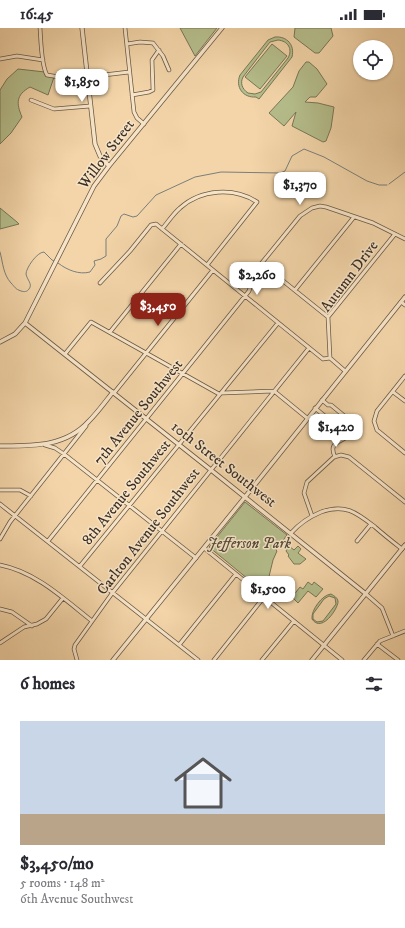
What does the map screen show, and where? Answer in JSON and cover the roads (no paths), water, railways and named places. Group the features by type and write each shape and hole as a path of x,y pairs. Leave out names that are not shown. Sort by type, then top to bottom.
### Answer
{"street":[{"path":"40,28 46,74 54,77 129,72"},
{"path":"82,28 95,144 100,156 109,166"},
{"path":"125,28 135,115 144,124"},
{"name":"Willow Street","path":"0,342 15,334 25,323 91,192 109,166 222,28"},
{"path":"127,44 150,42 155,45 163,56 169,70"},
{"path":"132,95 153,90 152,60 159,50"},
{"path":"0,59 17,56 43,60"},
{"path":"31,100 54,109 90,106"},
{"path":"162,229 180,208 205,194 234,192 257,202 207,265"},
{"name":"7th Avenue Southwest","path":"48,541 246,296 251,288 256,270 300,216 312,208 320,206 326,207 354,216 405,239"},
{"path":"295,290 354,216"},
{"path":"100,283 130,251 151,225 156,224 309,348 322,358 330,358 345,371"},
{"name":"Autumn Drive","path":"330,358 328,317 395,234"},
{"path":"110,332 181,244"},
{"path":"262,264 328,317"},
{"path":"0,539 15,515 213,270"},
{"path":"113,660 246,497 307,418 405,297"},
{"path":"401,302 405,305"},
{"path":"65,354 91,322 220,394 274,391 307,418"},
{"name":"10th Street Southwest","path":"25,323 246,497 366,594 382,608 393,636"},
{"name":"8th Avenue Southwest","path":"80,566 278,323"},
{"name":"Carlton Avenue Southwest","path":"77,659 74,647 113,592 309,348"},
{"path":"405,376 377,411 374,421 377,430 405,453"},
{"path":"393,392 405,401"},
{"path":"322,400 328,405 331,405 354,424 353,430 349,436 336,443 333,447 332,450 335,457"},
{"path":"315,408 332,422 342,414"},
{"path":"0,446 45,445 53,443 69,437 90,421"},
{"path":"45,445 55,448 64,454 196,558"},
{"path":"312,516 304,493 305,485 309,478 335,457 341,455 349,457 405,502"},
{"path":"0,490 20,490 31,496"},
{"path":"0,504 198,660"},
{"path":"291,533 300,524 312,516 332,509 344,509 356,513 403,551"},
{"path":"357,541 371,524"},
{"path":"312,660 403,551 405,545"},
{"path":"204,548 342,660"},
{"path":"0,565 33,577 92,621"},
{"path":"180,645 236,574"},
{"path":"214,660 264,597"},
{"path":"0,643 24,627 32,626 46,619 63,598"},
{"path":"0,609 12,612 32,626"},
{"path":"22,619 24,627"},
{"path":"262,660 294,621"},
{"path":"364,660 377,644 405,631"},
{"path":"377,644 398,660"}],"waterway":[{"path":"58,263 73,271 82,273 90,272 95,265 94,261 106,256 106,239 117,226 121,216 124,214 133,217 137,216 156,195 195,177 221,172 280,173 285,171 292,156 304,149 324,157 367,181 379,185 387,185"},
{"path":"389,184 405,172"},
{"path":"0,252 8,280 16,289 23,292 27,291 30,287 26,271 35,257 44,252 54,261"}],"park label":[{"name":"Jefferson Park","path":"249,543"}]}
